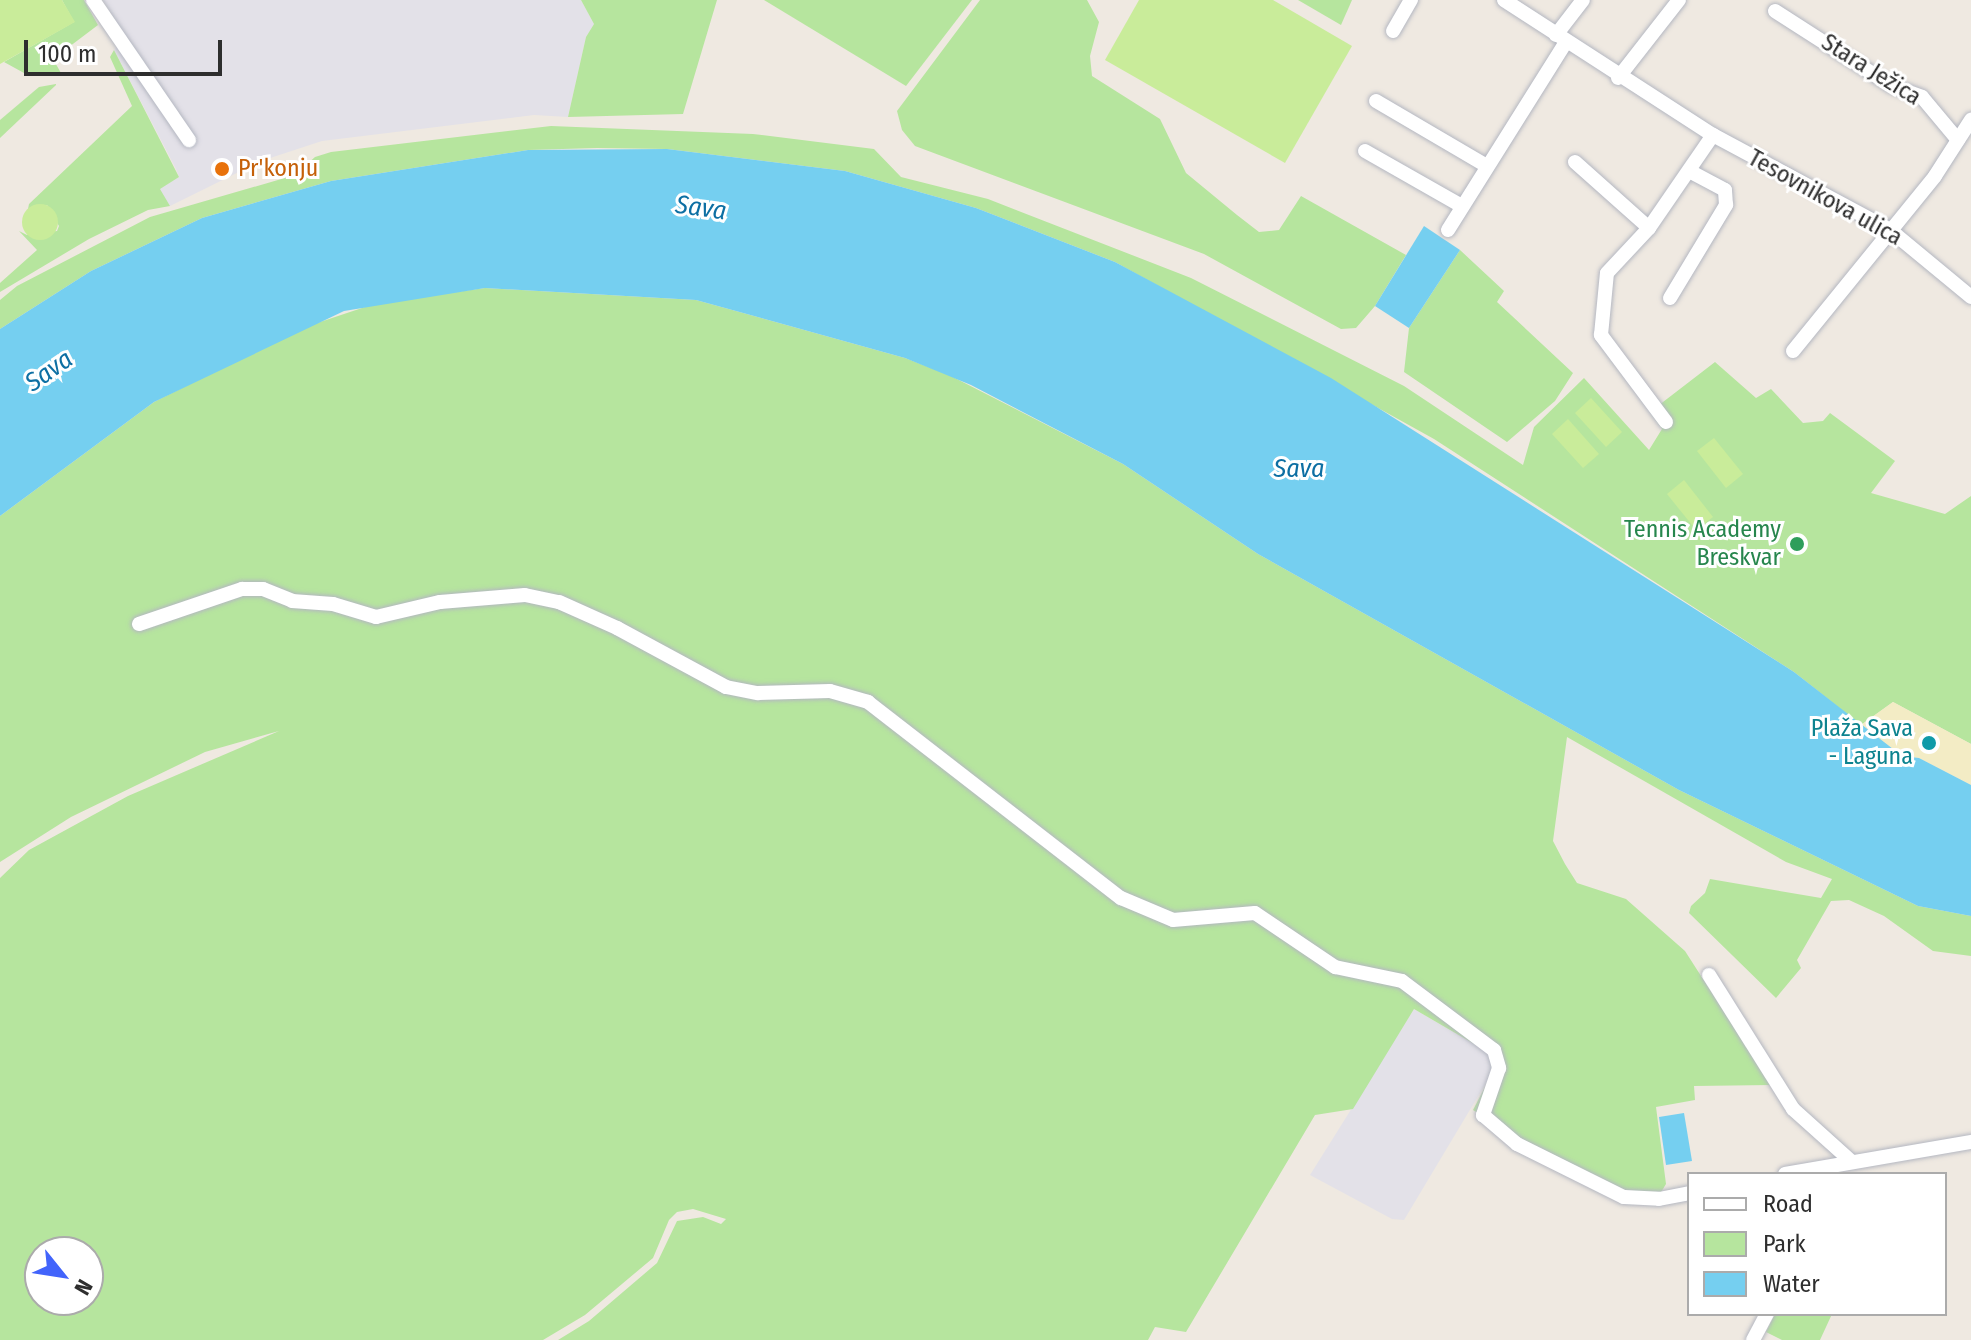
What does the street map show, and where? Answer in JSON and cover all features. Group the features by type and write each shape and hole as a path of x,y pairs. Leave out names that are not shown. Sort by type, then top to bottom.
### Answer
{"street":[{"path":"93,0 189,140"},
{"path":"1393,31 1411,0"},
{"name":"Tesovnikova ulica","path":"1504,0 1618,78 1713,135 1890,230 1971,297"},
{"path":"1448,230 1583,0"},
{"path":"1618,78 1679,0"},
{"name":"Stara Ježica","path":"1775,11 1892,86 1922,97 1958,140"},
{"path":"1376,101 1487,166"},
{"path":"1793,351 1970,125"},
{"path":"1666,422 1601,335 1607,273 1649,228 1713,135"},
{"path":"1365,151 1462,206"},
{"path":"1575,162 1649,228"},
{"path":"1670,298 1726,205 1725,190 1690,171"},
{"path":"139,624 242,589 263,589 292,601 333,604 376,617 440,602 525,595 559,602 617,628 726,687 758,693 830,691 868,702 1121,898 1173,920 1255,913 1335,967 1402,981 1497,1055 1499,1068 1483,1107 1489,1125 1517,1144 1624,1197 1659,1199 1687,1193"},
{"path":"1709,975 1793,1109 1843,1166"},
{"path":"1800,1172 1971,1142"},
{"path":"1754,1338 1766,1316"}],"shaded area":[{"path":"103,0 581,0 594,24 586,37 568,117 534,115 322,141 261,161 170,206 159,189 179,177 114,50 126,38"},
{"path":"1414,1009 1493,1055 1495,1068 1404,1220 1392,1219 1310,1175"}],"green space":[{"path":"0,0 62,0 75,22 0,64"},
{"path":"62,0 84,0 98,25 53,59 61,73 24,73 4,62 74,22"},
{"path":"581,0 717,0 683,114 568,117 586,37 594,24"},
{"path":"764,0 972,0 906,86"},
{"path":"980,0 1087,0 1099,22 1090,56 1092,76 1160,119 1186,173 1237,215 1259,232 1279,230 1301,196 1406,255 1375,306 1356,328 1341,329 1204,254 915,146 902,130 897,111"},
{"path":"1139,0 1273,0 1352,46 1285,163 1105,60"},
{"path":"1298,0 1352,0 1341,25"},
{"path":"114,50 179,177 160,189 170,206 148,210 89,239 0,292 0,283 37,250 19,231 27,235 57,231 59,226 47,205 28,209 29,204 132,106 110,57"},
{"path":"56,84 0,138 0,120 39,87"},
{"path":"551,126 753,134 874,149 901,177 988,199 1191,278 1404,386 1523,465 1534,427 1584,378 1649,450 1662,429 1650,412 1715,362 1756,398 1771,389 1803,423 1823,421 1830,413 1895,461 1871,493 1945,514 1971,496 1971,744 1893,702 1861,725 1794,672 1434,439 1115,262 976,208 845,171 667,149 597,148 528,150 331,181 202,218 91,271 0,329 0,300 17,286 150,217 295,175 315,157 331,152"},
{"path":"40,204 53,209 58,222 53,235 40,240 27,235 22,222 27,209"},
{"path":"1460,250 1504,291 1497,302 1573,373 1555,401 1507,442 1404,372 1409,328"},
{"path":"485,288 696,300 905,358 949,375 1123,464 1258,554 1679,790 1918,906 1971,916 1971,956 1933,951 1884,916 1849,900 1831,901 1797,960 1801,968 1776,998 1689,913 1691,906 1705,893 1710,879 1821,898 1832,879 1786,862 1567,737 1553,841 1565,864 1577,883 1626,899 1685,951 1771,1085 1694,1086 1695,1100 1656,1107 1666,1184 1660,1194 1625,1190 1520,1140 1473,1110 1495,1068 1493,1055 1414,1009 1353,1109 1315,1115 1186,1332 1155,1327 1148,1340 558,1340 589,1321 657,1263 677,1221 703,1217 721,1224 726,1219 693,1209 677,1212 669,1220 653,1258 585,1315 543,1340 0,1340 0,878 29,850 128,796 279,731 205,752 71,817 0,862 0,516 154,402 299,329 377,303"},
{"path":"1591,398 1622,432 1606,447 1575,413"},
{"path":"1568,419 1599,454 1583,468 1552,434"},
{"path":"1714,438 1743,474 1726,488 1697,451"},
{"path":"1684,480 1713,517 1696,530 1667,494"},
{"path":"1774,1316 1831,1316 1820,1340 1782,1340 1766,1332"}],"sand":[{"name":"Plaža Sava - Laguna","path":"1893,702 1971,744 1971,785 1919,758 1902,756 1861,725"}],"water":[{"name":"Sava","path":"667,149 845,171 976,208 1115,262 1331,378 1794,672 1902,756 1919,758 1971,785 1971,916 1918,906 1679,790 1258,554 1123,464 971,385 905,358 696,300 485,288 344,311 154,402 0,516 0,329 91,271 202,218 331,181 528,150"},
{"path":"1424,226 1460,250 1409,328 1375,306"},
{"path":"1684,1113 1692,1161 1666,1165 1659,1117"}],"place":[{"name":"Pr'konju","path":"222,169"},
{"name":"Tennis Academy Breskvar","path":"1797,544"},
{"name":"Plaža Sava - Laguna","path":"1929,743"}]}
